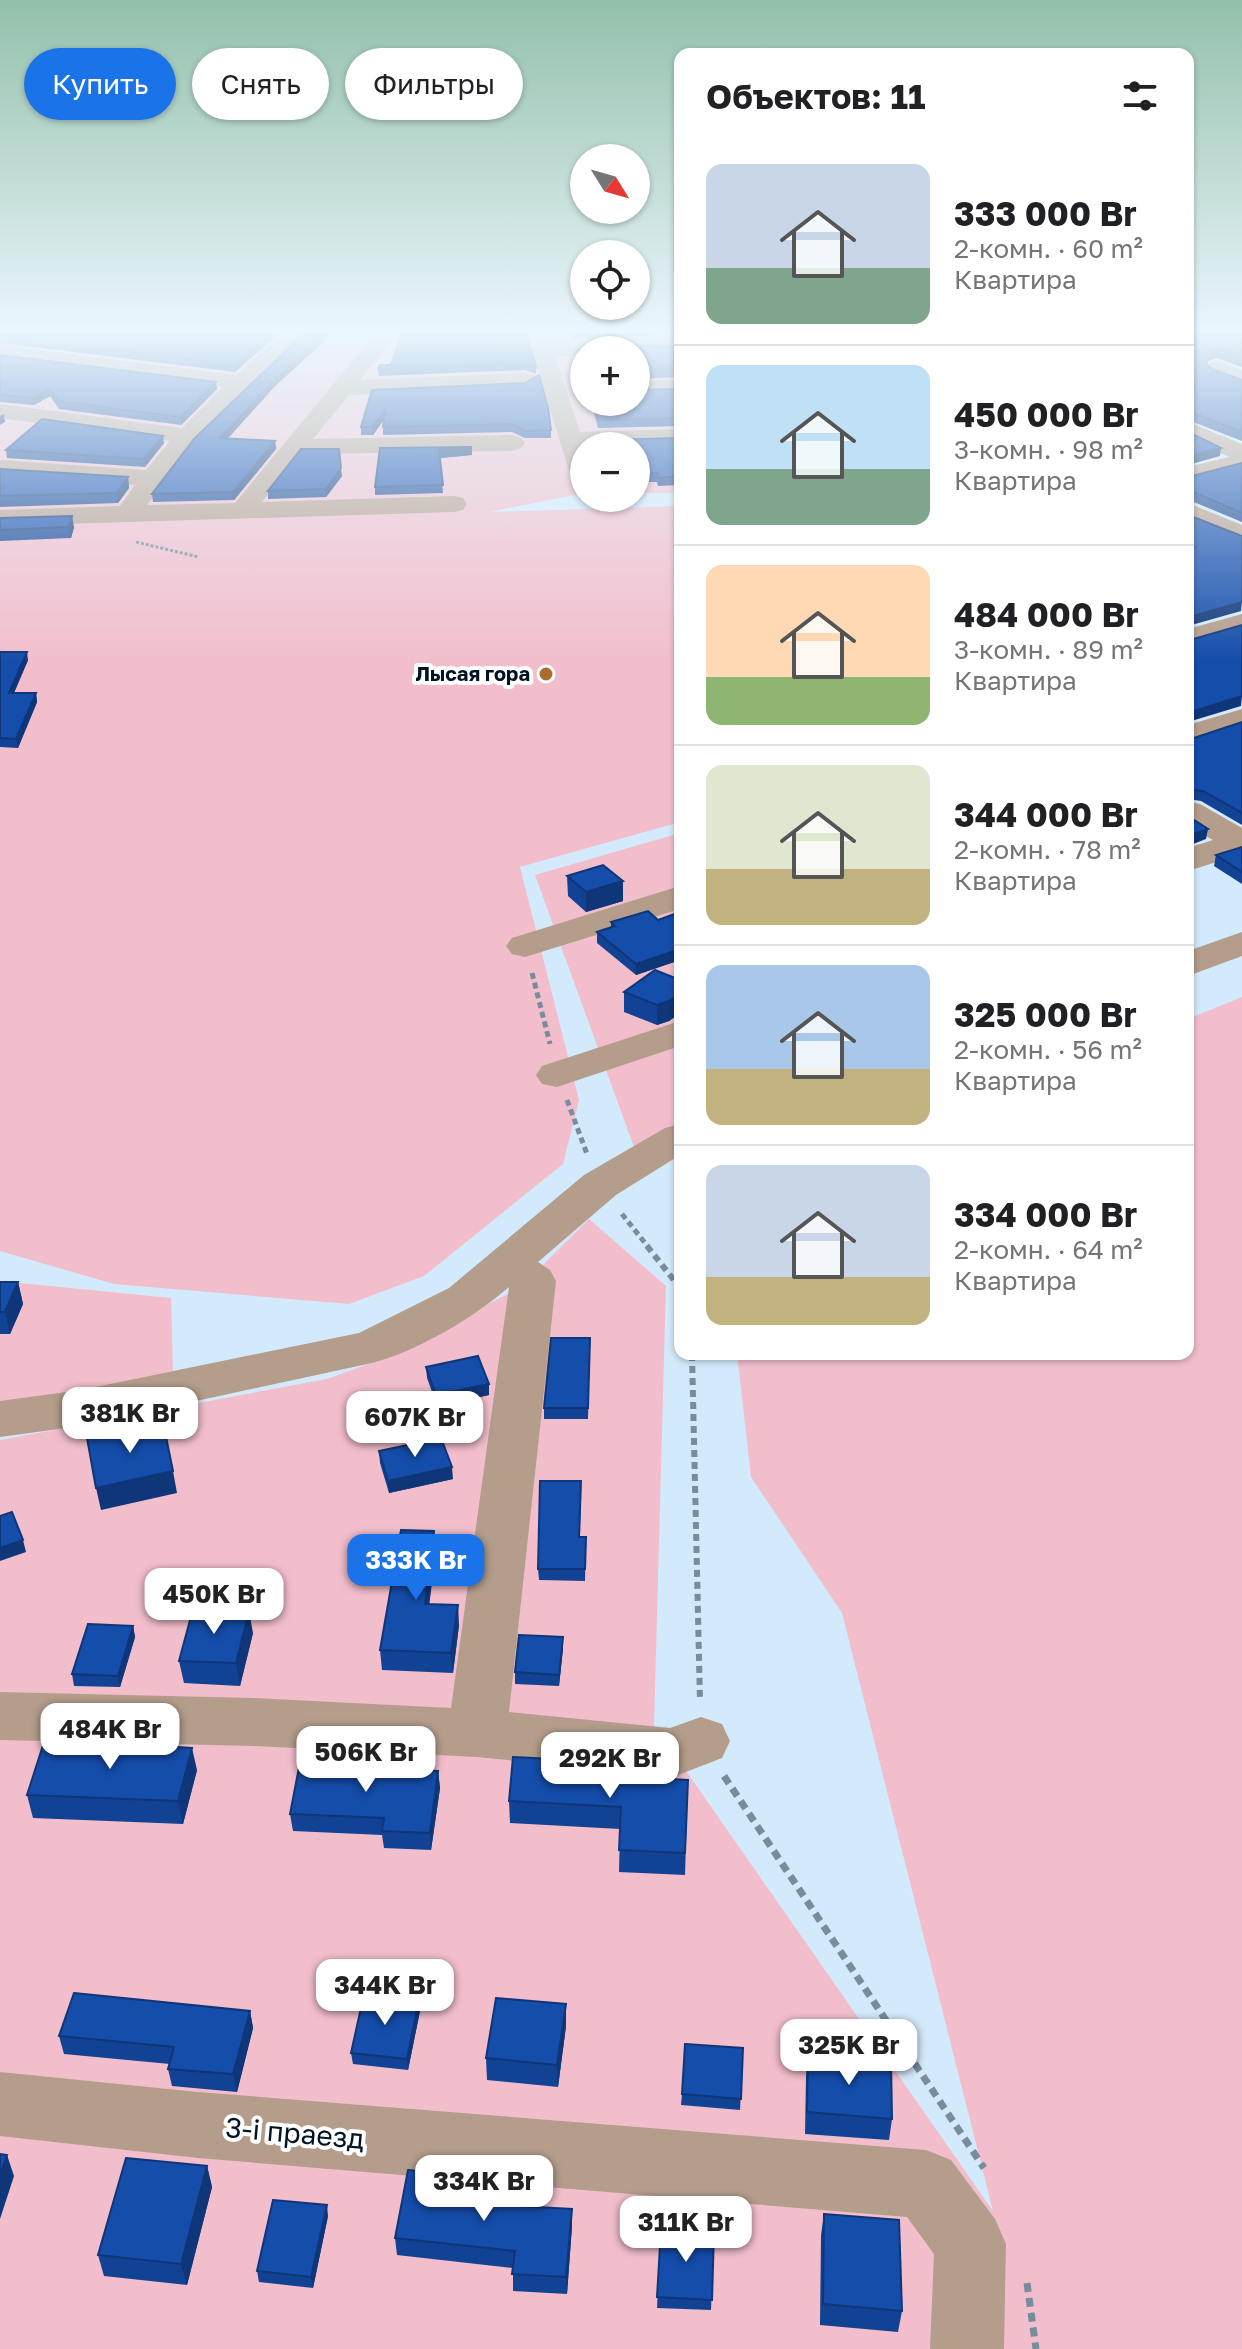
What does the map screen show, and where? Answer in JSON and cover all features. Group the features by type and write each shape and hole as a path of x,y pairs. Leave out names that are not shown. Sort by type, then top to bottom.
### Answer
{"street":[{"path":"129,513 150,478 180,444"},
{"path":"246,511 248,502 296,444"},
{"path":"293,447 478,444"},
{"path":"1221,444 1242,453"},
{"path":"1194,473 1242,461"},
{"path":"0,468 150,478"},
{"path":"0,518 454,504"},
{"path":"1194,514 1242,535"},
{"path":"1202,545 1242,535"},
{"path":"1194,636 1242,623"},
{"path":"1194,734 1242,719"},
{"path":"1194,814 1242,842"},
{"path":"1194,858 1242,842"},
{"path":"525,946 674,899"},
{"path":"1194,962 1242,943"},
{"path":"557,1075 674,1035"},
{"path":"0,1419 81,1408 372,1347 466,1299 600,1185 674,1141"},
{"path":"477,1733 533,1281 507,1264"},
{"path":"0,1716 253,1722 477,1733 673,1753 701,1741"},
{"name":"3-і праезд","path":"0,2104 198,2125 958,2181"},
{"path":"958,2181 970,2244 967,2349"}],"path":[{"path":"600,1185 674,1280"},
{"path":"692,1360 701,1741 958,2181"},
{"path":"1026,2277 1036,2349"}],"shaded area":[{"path":"0,444 570,444 570,496 489,512 570,509 570,512 650,512 650,507 674,506 674,824 520,867 579,1100 563,1164 424,1276 349,1304 114,1284 0,1251"},
{"path":"650,444 674,444 674,493 650,493"},
{"path":"674,835 674,1126 634,1147 535,875"},
{"path":"1242,997 1242,2349 0,2349 0,1440 327,1379 382,1359 521,1287 589,1219 666,1286 654,1725 993,2211 842,1613 751,1477 738,1360 1194,1360 1194,1017"},
{"path":"0,1281 171,1298 173,1371 19,1404 0,1404"}],"building":[{"path":"13,444 157,444 144,459 6,450"},
{"path":"190,444 273,444 233,492 152,494"},
{"path":"650,444 674,444 674,477 658,478 657,473 650,473"},
{"path":"1194,444 1212,444 1221,448 1194,455"},
{"path":"472,447 439,450 443,485 375,487 380,448"},
{"path":"301,449 339,449 341,468 326,489 268,491"},
{"path":"1242,463 1242,513 1194,492 1194,475"},
{"path":"0,469 128,477 117,493 0,496"},
{"path":"72,516 69,527 0,530 0,518"},
{"path":"1194,517 1242,536 1242,602 1194,616"},
{"path":"1242,625 1242,696 1194,711 1194,639"},
{"path":"0,652 27,652 9,693 36,693 16,739 0,738"},
{"path":"1242,722 1242,813 1203,791 1194,790 1194,738"},
{"path":"1194,820 1208,829 1194,834"},
{"path":"1242,847 1242,872 1216,855"},
{"path":"603,865 623,881 586,892 567,876"},
{"path":"648,911 658,920 674,914 674,951 636,964 597,932 615,926 611,922"},
{"path":"655,970 674,978 674,997 657,1005 624,992"},
{"path":"0,1282 18,1282 5,1312 0,1312"},
{"path":"551,1338 590,1338 588,1408 544,1408"},
{"path":"478,1356 489,1384 436,1395 426,1367"},
{"path":"163,1422 173,1471 96,1488 87,1438"},
{"path":"441,1438 452,1467 388,1481 379,1451"},
{"path":"540,1481 581,1481 579,1537 586,1537 585,1569 538,1569"},
{"path":"12,1512 23,1540 0,1548 0,1516"},
{"path":"401,1530 434,1531 425,1604 458,1605 451,1653 380,1650"},
{"path":"193,1609 249,1611 236,1663 179,1661"},
{"path":"88,1624 133,1626 118,1676 72,1674"},
{"path":"519,1635 563,1637 559,1675 515,1672"},
{"path":"45,1739 192,1748 178,1801 27,1795"},
{"path":"301,1757 348,1759 346,1766 438,1771 430,1833 382,1831 384,1818 290,1814"},
{"path":"513,1757 593,1761 591,1775 688,1780 685,1853 619,1850 621,1807 509,1801"},
{"path":"74,1993 250,2011 233,2074 168,2069 174,2047 59,2036"},
{"path":"364,1994 419,2000 407,2059 351,2053"},
{"path":"496,1998 566,2004 557,2065 486,2058"},
{"path":"685,2044 743,2048 741,2099 682,2094"},
{"path":"808,2055 891,2062 892,2119 807,2112"},
{"path":"0,2154 7,2155 0,2175"},
{"path":"126,2158 207,2166 181,2264 98,2255"},
{"path":"408,2170 483,2177 479,2204 572,2209 566,2277 512,2274 515,2251 395,2238"},
{"path":"273,2200 327,2205 311,2277 257,2271"},
{"path":"824,2214 899,2220 902,2311 823,2304"},
{"path":"661,2228 714,2231 712,2300 657,2297"}],"place":[{"name":"Лысая гора","path":"546,674"}]}
